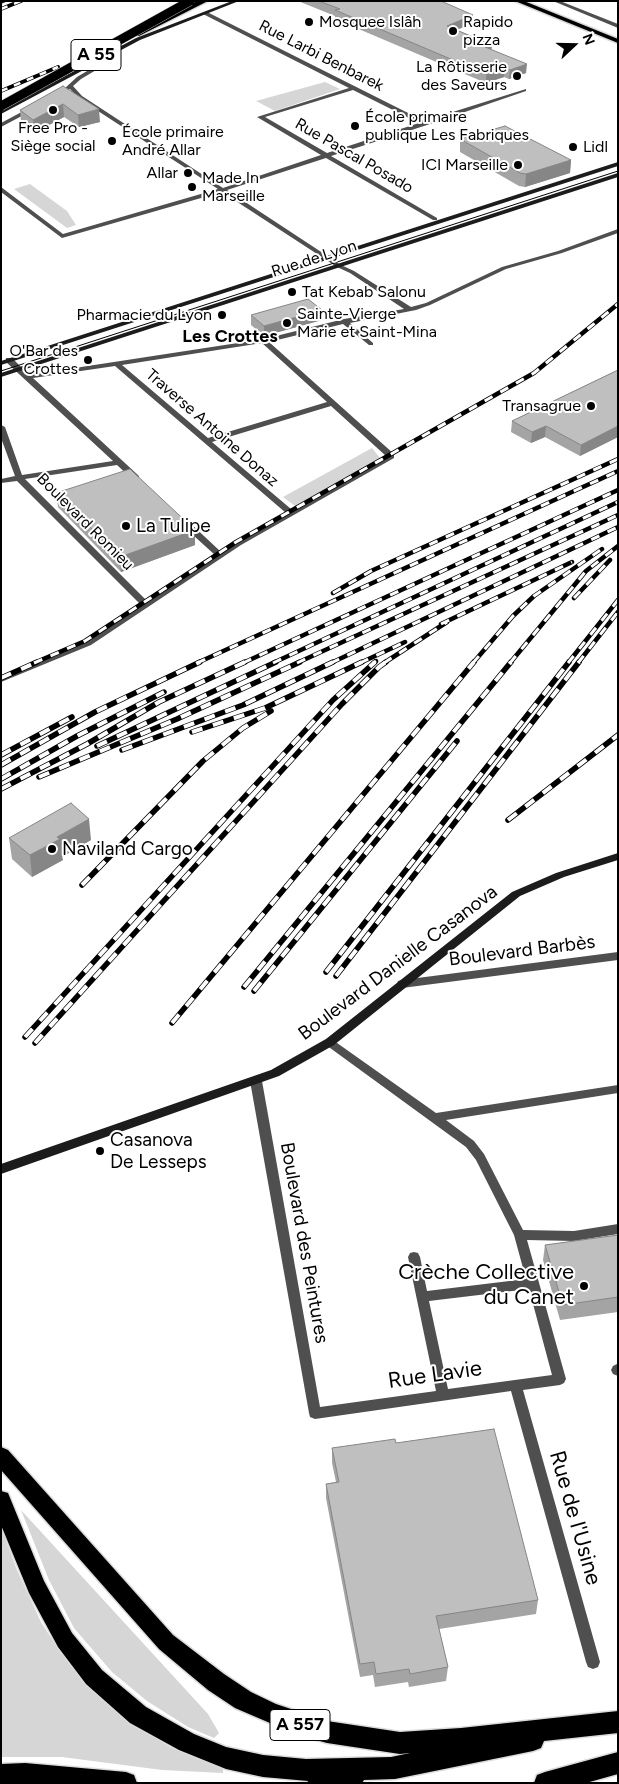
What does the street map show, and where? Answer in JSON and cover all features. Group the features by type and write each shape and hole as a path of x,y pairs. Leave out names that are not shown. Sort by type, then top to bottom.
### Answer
{"highway":[{"name":"A 55","path":"1,100 151,20 181,1"},
{"name":"A 55","path":"1,106 190,1"},
{"path":"130,36 204,1"},
{"name":"A 557","path":"1,1456 160,1635 190,1663 243,1700 298,1724 327,1732 400,1743 461,1739 618,1722"},
{"path":"1,1500 36,1586 65,1640 94,1677 138,1715 187,1742 226,1758 263,1766 306,1770 395,1768"},
{"path":"318,1783 618,1722"},
{"path":"546,1783 618,1763"},
{"path":"1,1775 25,1774 126,1783"}],"main road":[{"path":"532,1 618,35"},
{"path":"520,2 618,41"}],"street":[{"path":"1,3 6,1"},
{"path":"1,112 152,32 237,1"},
{"path":"555,1 618,26"},
{"name":"Rue Larbi Benbarek","path":"205,13 425,124"},
{"path":"60,93 71,88 79,78 106,62 112,53"},
{"path":"71,88 80,96 222,190 409,310"},
{"name":"Rue Pascal Posado","path":"354,88 260,117 435,219"},
{"path":"1,189 62,236 222,190 524,90"},
{"path":"1,125 36,106"},
{"name":"Rue de Lyon","path":"5,362 618,164"},
{"name":"Rue de Lyon","path":"1,375 618,175"},
{"path":"27,377 264,341 344,322 409,310 428,304 504,268 560,252 618,231"},
{"path":"338,266 344,274 400,311"},
{"path":"344,322 371,344"},
{"path":"1,679 88,643 220,555 391,456 264,341"},
{"path":"5,362 27,377 140,482"},
{"name":"Traverse Antoine Donaz","path":"116,363 291,513"},
{"path":"206,441 332,403"},
{"name":"Boulevard Romieu","path":"1,427 19,478 146,605"},
{"path":"1,481 119,462"},
{"path":"176,515 220,555"},
{"name":"Boulevard Danielle Casanova","path":"1,1169 275,1073 330,1042 516,894 560,875 618,856"},
{"name":"Boulevard Barbès","path":"402,984 618,956"},
{"path":"330,1042 470,1144 480,1157 520,1235 533,1283 422,1297"},
{"name":"Boulevard des Peintures","path":"256,1080 315,1412"},
{"path":"434,1118 618,1089"},
{"path":"520,1235 574,1236 618,1230"},
{"path":"414,1257 443,1395"},
{"name":"Rue Lavie","path":"315,1412 560,1379 533,1283"},
{"name":"Rue de l'Usine","path":"516,1386 593,1662"}],"shaded area":[{"path":"325,82 340,89 275,111 256,101"},
{"path":"30,184 67,211 76,225 67,228 14,189"},
{"path":"372,448 380,458 295,506 283,497"},
{"path":"21,1510 208,1714 219,1733 214,1738 188,1727 147,1701 112,1672 74,1628 49,1580"},
{"path":"1,1527 17,1570 41,1622 61,1653 85,1682 128,1720 170,1747 223,1769 223,1773 162,1770 62,1757 1,1757"}],"building":[{"path":"319,1 441,1 473,15 447,26 492,45 485,47 527,64 510,70 505,68 486,74 335,10 340,9"},
{"path":"63,86 99,109 78,115 63,104 33,120 20,110"},
{"path":"505,126 571,160 526,174 520,173 460,139"},
{"path":"308,299 322,310 264,326 251,315"},
{"name":"Transagrue","path":"618,370 618,426 581,445 546,426 532,432 512,421"},
{"name":"La Tulipe","path":"130,469 195,530 120,557 56,493"},
{"path":"71,803 89,819 57,837 60,839 30,855 9,838"},
{"name":"Crèche Collective du Canet","path":"618,1235 618,1297 563,1305 545,1245"},
{"path":"494,1429 538,1600 436,1616 448,1667 410,1674 409,1669 376,1674 374,1662 360,1664 326,1484 339,1482 332,1448 395,1439 396,1443"}],"tram line":[{"path":"1,371 618,171"}],"railway":[{"path":"1,9 21,1"},
{"path":"1,91 58,67"},
{"path":"34,663 85,641 236,542 534,373 618,304"},
{"path":"333,593 371,571 618,459"},
{"path":"197,663 618,471"},
{"path":"243,663 618,490"},
{"path":"273,663 618,502"},
{"path":"297,663 618,515"},
{"path":"331,663 618,527"},
{"path":"510,663 586,571 618,546"},
{"path":"473,663 513,616 534,596 602,549"},
{"path":"574,598 610,560"},
{"path":"441,624 572,562"},
{"path":"568,663 618,600"},
{"path":"578,663 618,612"},
{"path":"384,663 447,622"},
{"path":"360,663 405,642"},
{"path":"1,678 37,662"},
{"path":"1,765 95,712 200,662"},
{"path":"1,789 87,744 159,702 245,662"},
{"path":"97,746 276,662"},
{"path":"39,777 177,719 300,662"},
{"path":"122,750 243,705 333,662"},
{"path":"192,732 265,708 362,662"},
{"path":"25,1037 333,700 375,662"},
{"path":"35,1043 342,704 386,662"},
{"path":"172,1023 474,662"},
{"path":"244,987 511,662"},
{"path":"326,972 569,662"},
{"path":"336,976 579,662"},
{"path":"1,779 77,736 164,692"},
{"path":"82,885 203,761 243,728 271,711"},
{"path":"1,755 72,717"},
{"path":"508,820 618,735"},
{"path":"254,991 457,741"}],"place":[{"name":"Mosquee Islâh","path":"309,22"},
{"name":"Rapido pizza","path":"453,31"},
{"name":"La Rôtisserie des Saveurs","path":"517,76"},
{"name":"Free Pro - Siège social","path":"53,110"},
{"name":"École primaire publique Les Fabriques","path":"355,126"},
{"name":"École primaire André Allar","path":"112,141"},
{"name":"Lidl","path":"573,147"},
{"name":"ICI Marseille","path":"518,165"},
{"name":"Allar","path":"188,173"},
{"name":"Made In Marseille","path":"192,187"},
{"name":"Tat Kebab Salonu","path":"292,292"},
{"name":"Pharmacie du Lyon","path":"222,315"},
{"name":"Sainte-Vierge Marie et Saint-Mina","path":"287,323"},
{"name":"O'Bar des Crottes","path":"88,360"},
{"name":"Transagrue","path":"591,406"},
{"name":"La Tulipe","path":"126,526"},
{"name":"Naviland Cargo","path":"52,849"},
{"name":"Casanova De Lesseps","path":"100,1151"},
{"name":"Crèche Collective du Canet","path":"584,1286"}],"district":[{"name":"Les Crottes","path":"230,337"}]}
